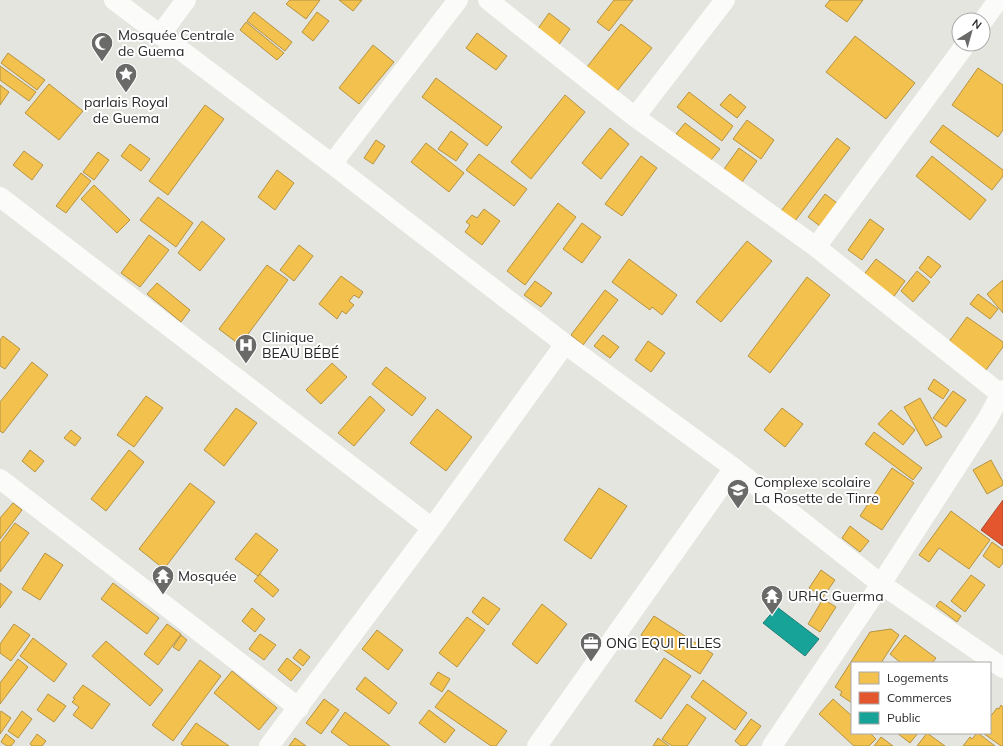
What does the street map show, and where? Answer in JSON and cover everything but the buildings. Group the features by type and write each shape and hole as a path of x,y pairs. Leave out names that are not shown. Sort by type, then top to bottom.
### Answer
{"street":[{"path":"114,0 332,164 565,344 734,468 881,584 1003,668"},
{"path":"160,35 186,0"},
{"path":"332,164 458,0"},
{"path":"488,0 635,117 816,247 1002,393 988,418 881,584 772,746"},
{"path":"635,117 725,0"},
{"path":"989,12 998,0"},
{"path":"816,247 960,52"},
{"path":"0,197 432,528"},
{"path":"270,746 432,528 565,344"},
{"path":"537,746 734,468"},
{"path":"0,479 299,708"}],"place":[{"name":"Mosquée Centrale de Guema","path":"102,62"},
{"name":"parlais Royal de Guema","path":"126,94"},
{"name":"Clinique BEAU BÉBÉ","path":"246,364"},
{"name":"Complexe scolaire La Rosette de Tinre","path":"738,510"},
{"name":"Mosquée","path":"163,596"},
{"name":"URHC Guerma","path":"772,616"},
{"name":"ONG EQUI FILLES","path":"591,662"}]}
